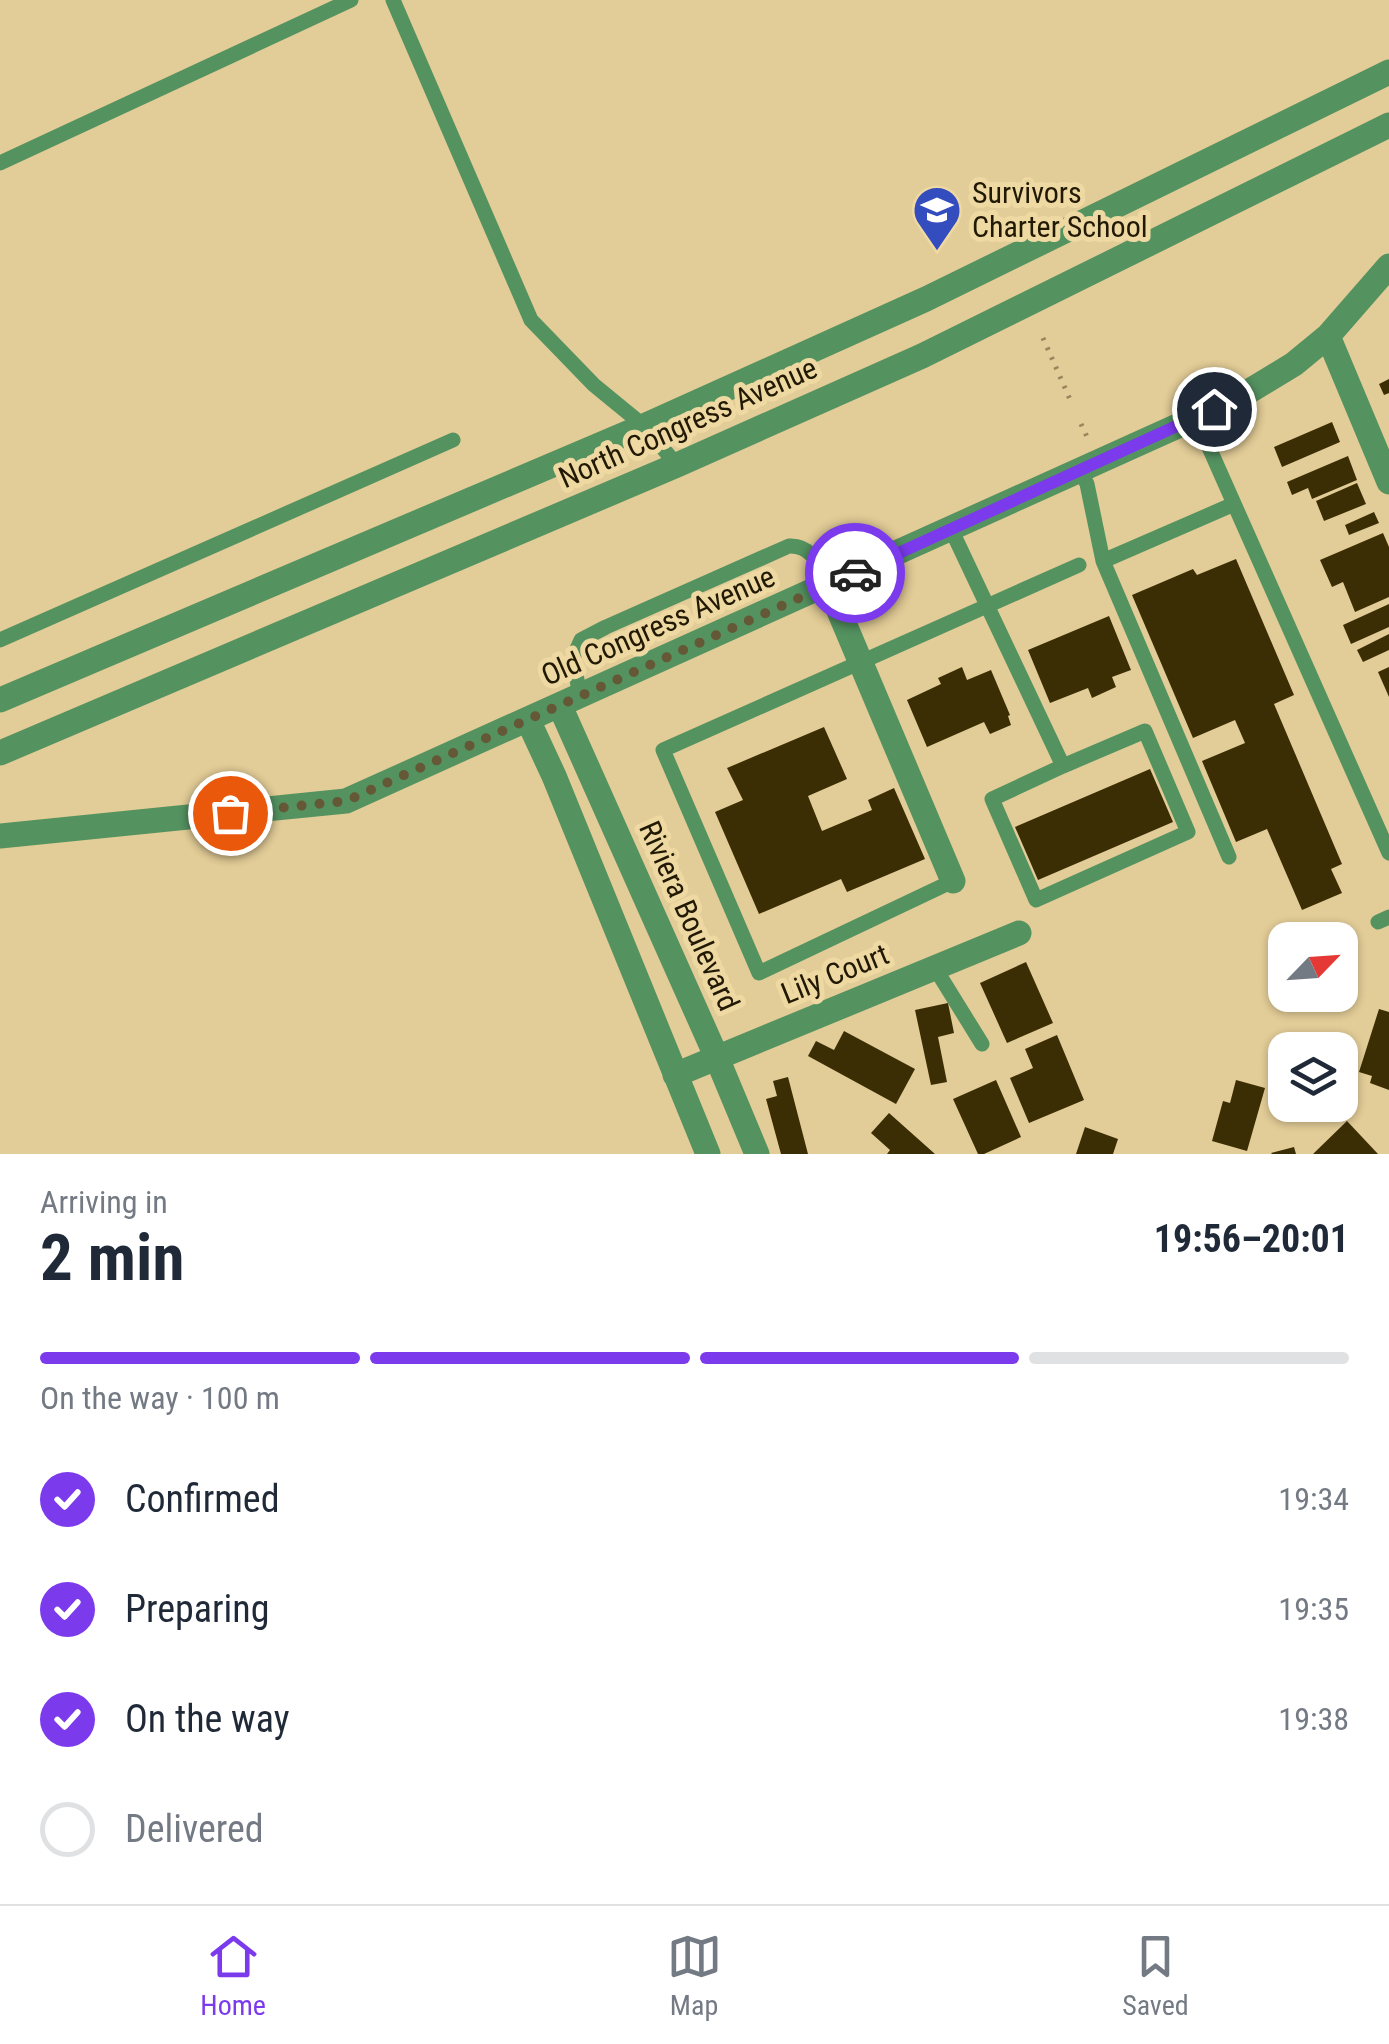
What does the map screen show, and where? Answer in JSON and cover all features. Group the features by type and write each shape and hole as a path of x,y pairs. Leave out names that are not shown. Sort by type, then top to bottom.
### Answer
{"street":[{"name":"North Congress Avenue","path":"0,700 644,426 926,299 1389,72"},
{"name":"North Congress Avenue","path":"0,754 922,356 1389,125"},
{"name":"Old Congress Avenue","path":"0,836 346,801 1264,384 1328,336 1389,266"},
{"path":"1328,336 1389,482"},
{"path":"828,585 954,881"},
{"name":"Riviera Boulevard","path":"570,701 757,1154"},
{"path":"528,720 562,794 708,1154"},
{"name":"Lily Court","path":"675,1075 1019,933"}],"lane":[{"path":"0,162 350,0"},
{"path":"393,0 531,320 594,385 644,426 677,465"},
{"path":"1196,418 1389,853"},
{"path":"0,640 453,440"},
{"path":"1080,470 1087,484 1103,561 1229,857"},
{"path":"1103,561 1234,504"},
{"path":"951,529 1062,766"},
{"path":"570,701 573,658 582,640 708,580 789,546 799,546 808,549 828,585"},
{"path":"954,881 760,973 663,750 1079,565"},
{"path":"1144,731 1188,832 1036,900 992,798 1062,766 1144,731"},
{"path":"935,968 982,1044"}],"path":[{"path":"1043,338 1072,404"}],"building":[{"path":"1389,379 1389,393 1384,395 1379,384"},
{"path":"1332,422 1340,442 1282,467 1274,447"},
{"path":"1348,456 1357,480 1312,499 1308,488 1292,495 1287,482"},
{"path":"1357,483 1366,504 1324,521 1316,501"},
{"path":"1374,512 1379,523 1349,535 1345,525"},
{"path":"1383,533 1389,547 1389,597 1355,612 1343,582 1332,587 1320,560"},
{"path":"1236,559 1294,695 1274,704 1342,864 1331,869 1342,893 1302,910 1267,829 1236,842 1202,761 1245,743 1235,720 1193,738 1132,595 1193,569 1197,575"},
{"path":"1389,604 1389,627 1351,644 1343,625"},
{"path":"1109,616 1131,670 1112,677 1116,687 1092,698 1088,688 1050,703 1028,650"},
{"path":"1389,634 1389,650 1363,662 1357,650"},
{"path":"962,667 967,680 991,670 1011,725 990,734 984,722 927,747 907,700 941,684 938,678"},
{"path":"1389,667 1389,697 1378,672"},
{"path":"824,727 847,779 808,796 822,831 872,810 868,800 894,788 925,859 847,892 841,879 759,914 715,812 743,800 727,768"},
{"path":"1150,769 1173,822 1038,880 1015,827"},
{"path":"1026,962 1053,1023 1007,1043 980,983"},
{"path":"948,1003 954,1033 938,1037 947,1082 931,1085 915,1010"},
{"path":"1379,1009 1389,1012 1389,1090 1370,1083 1372,1076 1359,1072"},
{"path":"844,1031 915,1069 896,1104 808,1056 816,1041 834,1050"},
{"path":"1057,1035 1084,1100 1029,1123 1010,1078 1033,1068 1025,1049"},
{"path":"788,1077 808,1154 781,1154 766,1099 777,1096 773,1081"},
{"path":"996,1080 1021,1137 978,1154 953,1099"},
{"path":"1236,1080 1265,1088 1247,1151 1212,1141 1223,1101 1230,1103"},
{"path":"889,1113 935,1154 887,1154 890,1150 871,1133"},
{"path":"1348,1122 1378,1154 1313,1154"},
{"path":"1085,1127 1118,1139 1113,1154 1076,1154"},
{"path":"1294,1147 1296,1154 1271,1153"}],"way so far":[{"path":"230,813 346,801 855,573"}],"place":[{"name":"Survivors Charter School","path":"937,252"}],"route":[{"path":"855,573 1214,409"}]}
